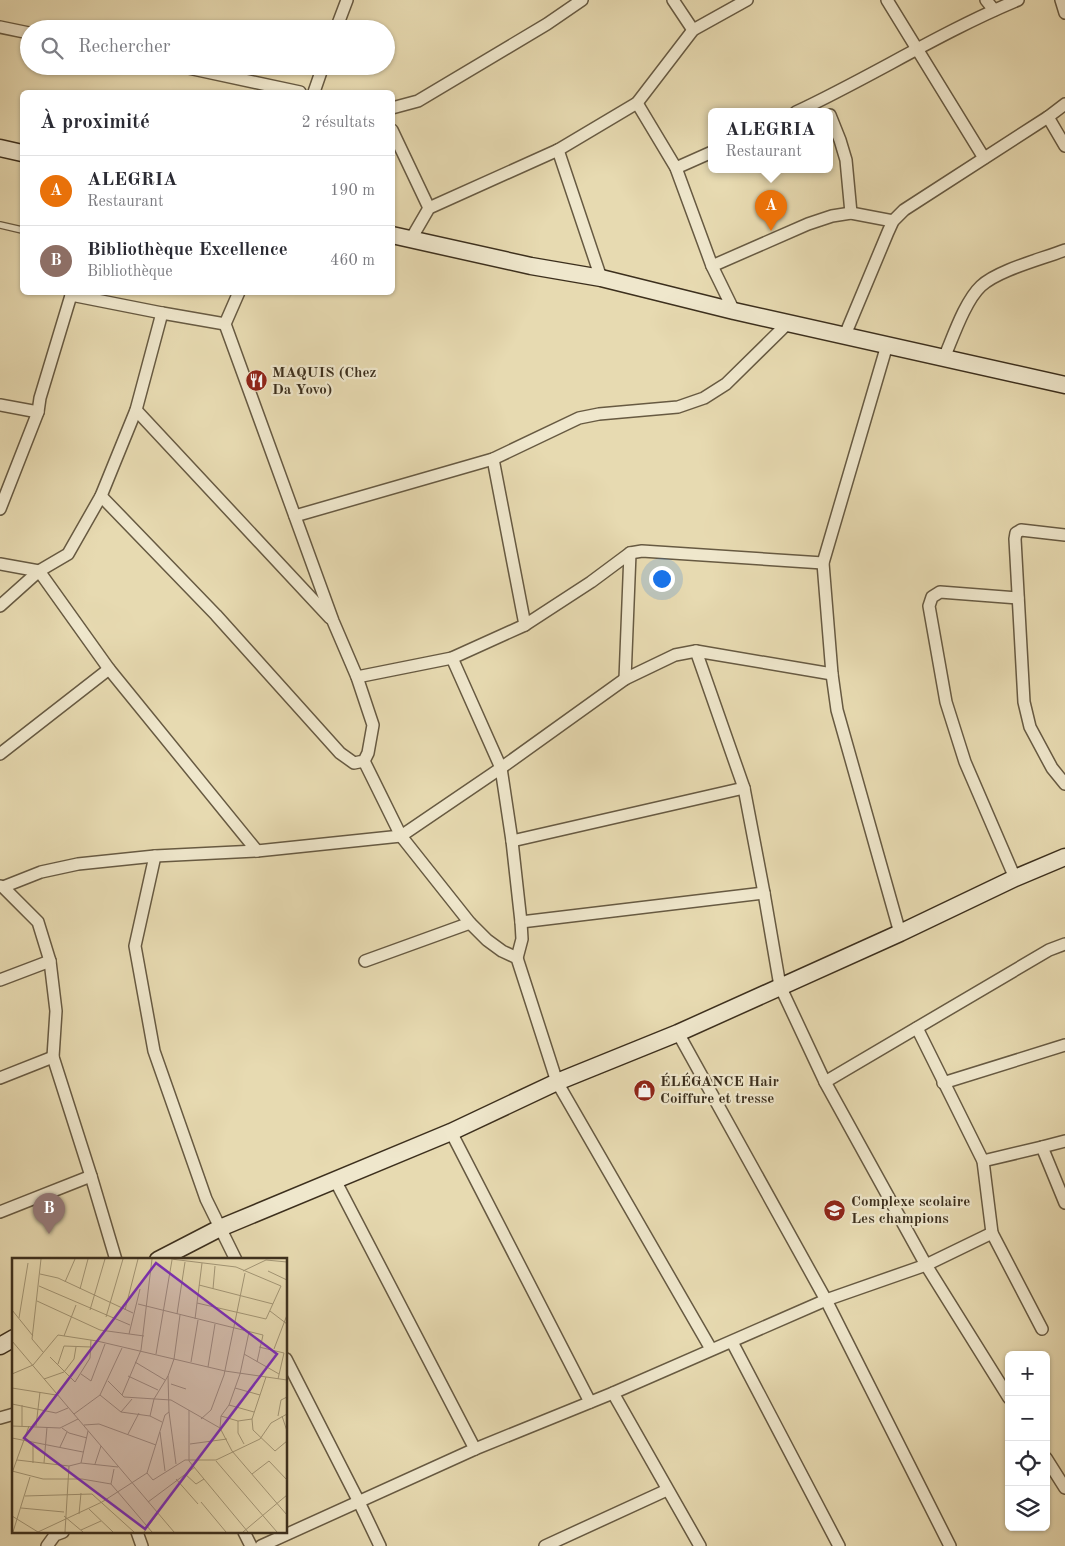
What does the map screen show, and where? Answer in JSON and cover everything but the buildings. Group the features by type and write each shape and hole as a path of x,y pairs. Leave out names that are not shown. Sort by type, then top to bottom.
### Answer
{"main road":[{"path":"0,148 20,153"},
{"path":"395,236 531,266 600,278 734,311 1064,383"},
{"path":"162,1258 220,1228 451,1132 557,1082 678,1033 900,933 1015,878 1065,857"},
{"path":"0,1346 12,1339"}],"street":[{"path":"339,20 347,0"},
{"path":"395,107 418,100 547,24 582,0"},
{"path":"673,0 693,30"},
{"path":"411,239 429,208 558,150 637,103 693,30 747,0"},
{"path":"887,0 984,158"},
{"path":"986,0 994,10"},
{"path":"805,108 917,48 1018,0"},
{"path":"1061,0 1065,13"},
{"path":"0,27 20,32"},
{"path":"221,75 291,90"},
{"path":"315,90 320,75"},
{"path":"823,100 826,108"},
{"path":"637,103 676,168 712,266 734,311"},
{"path":"845,335 893,221 904,210 1048,117 1065,104"},
{"path":"1048,117 1065,146"},
{"path":"833,123 846,160 851,213"},
{"path":"395,136 429,208"},
{"path":"558,150 600,278"},
{"path":"676,168 708,154"},
{"path":"712,266 808,224 832,216 851,213 893,221"},
{"path":"944,358 970,300 980,287 994,276 1065,250"},
{"path":"0,508 5,478 38,412 40,398 72,295"},
{"path":"77,295 225,324"},
{"path":"238,295 225,324 333,621 357,677 373,725 368,753 364,761"},
{"path":"0,606 40,571 68,554 101,496 136,410 162,313"},
{"path":"295,516 493,459 579,418 599,414 678,407 704,398 726,384 789,322"},
{"path":"887,345 823,563 832,674 838,710 900,933"},
{"path":"0,405 38,412"},
{"path":"136,410 333,621"},
{"path":"493,459 525,625"},
{"path":"101,496 216,615 340,753 354,763 364,761"},
{"path":"1065,536 1021,530 1016,533 1014,539 1024,702 1030,728 1052,768 1065,784"},
{"path":"357,677 452,658 525,625 591,582 630,553 642,551 823,563"},
{"path":"625,679 630,553"},
{"path":"0,564 40,571 109,669 257,851"},
{"path":"1015,878 965,762 946,702 929,606 932,597 940,592 1018,598"},
{"path":"115,1258 53,1057 56,1011 50,961 38,922 1,886 41,872 69,866 155,856 257,851 401,836 501,768 625,679 675,654 696,651 832,674"},
{"path":"696,651 744,788 780,986 825,1082 926,1265 1008,1396"},
{"path":"452,658 501,768 512,841 521,922 522,939 517,958 557,1082 711,1349"},
{"path":"0,754 109,669"},
{"path":"364,761 401,836 470,923 487,940 502,951 517,958"},
{"path":"512,841 744,788"},
{"path":"155,856 134,946 154,1051 206,1199 235,1258"},
{"path":"521,922 764,894"},
{"path":"365,961 470,923"},
{"path":"825,1082 1049,950 1065,944"},
{"path":"0,980 50,961"},
{"path":"917,1028 983,1160 992,1233 1042,1330"},
{"path":"678,1033 826,1300 950,1546"},
{"path":"944,1083 1065,1045"},
{"path":"0,1078 53,1057"},
{"path":"451,1132 590,1402"},
{"path":"983,1160 1065,1141"},
{"path":"1042,1147 1065,1203"},
{"path":"0,1212 91,1176"},
{"path":"335,1180 475,1449"},
{"path":"288,1534 475,1449 613,1393 826,1300 926,1265 992,1233"},
{"path":"732,1342 840,1546"},
{"path":"288,1363 380,1546"},
{"path":"613,1393 700,1546"},
{"path":"1050,1464 1065,1488"},
{"path":"545,1546 668,1490"},
{"path":"47,1546 58,1534"},
{"path":"138,1534 142,1546"},
{"path":"245,1534 251,1546"},
{"path":"261,1546 288,1534"}],"lane":[{"path":"0,225 20,230"}],"place":[{"name":"ALEGRIA","path":"771,231"},
{"name":"MAQUIS (Chez Da Yovo)","path":"256,381"},
{"name":"ÉLÉGANCE Hair Coiffure et tresse","path":"644,1090"},
{"name":"Complexe scolaire Les champions","path":"835,1210"},
{"name":"Bibliothèque Excellence","path":"49,1234"}]}
